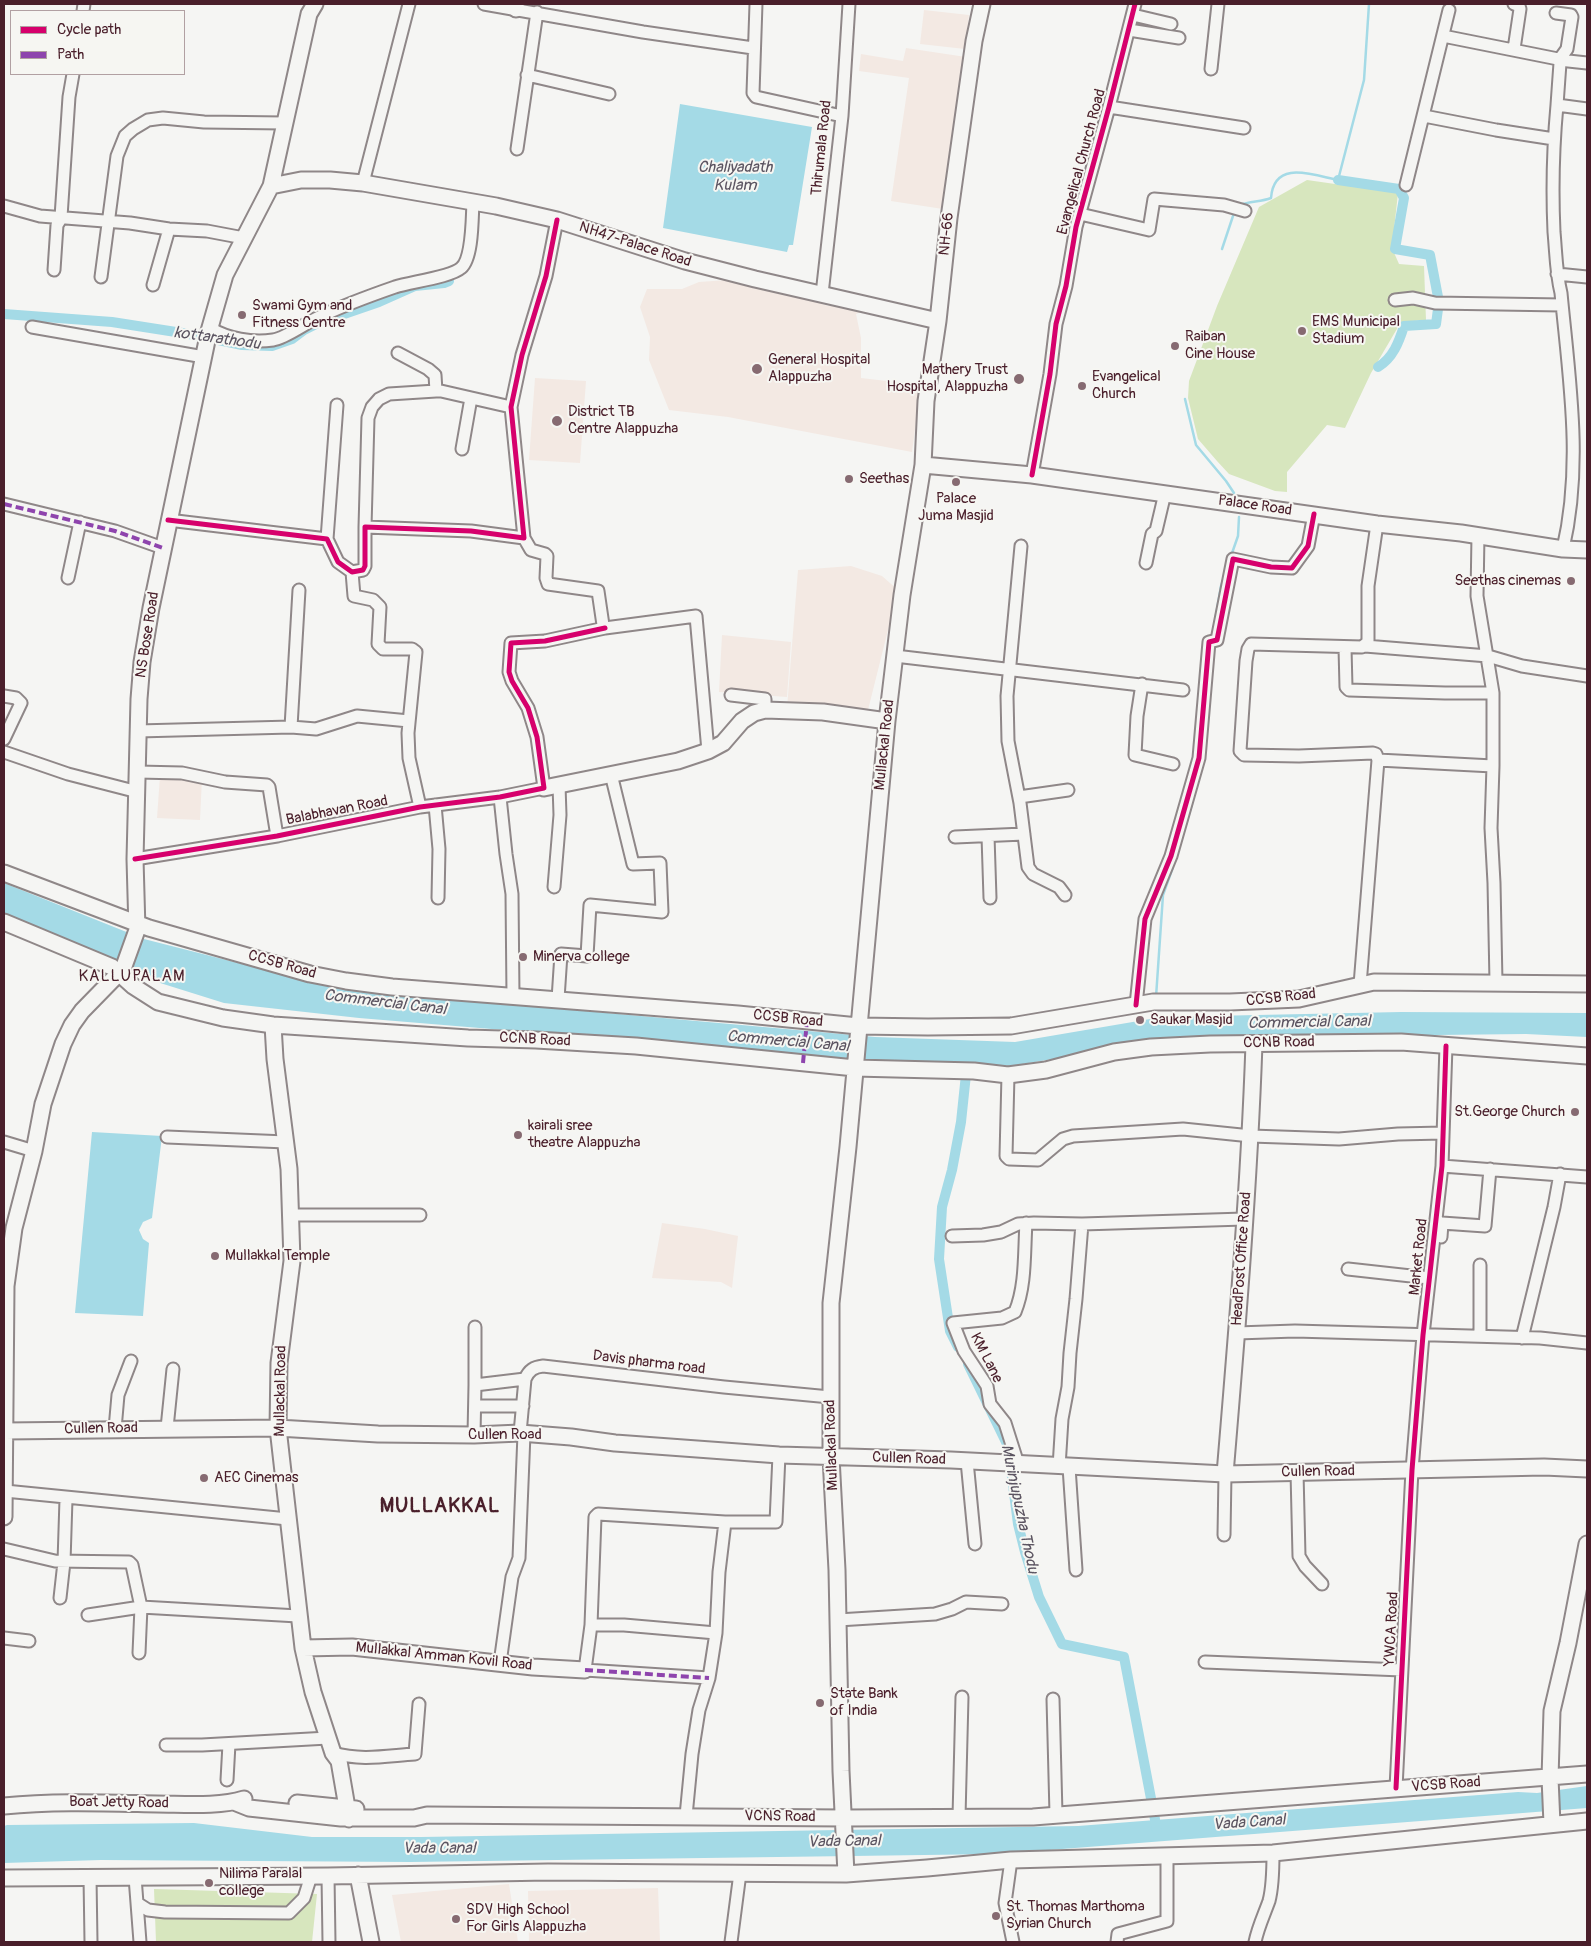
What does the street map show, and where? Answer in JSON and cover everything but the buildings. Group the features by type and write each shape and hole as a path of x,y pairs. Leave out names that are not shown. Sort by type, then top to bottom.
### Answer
{"main road":[{"name":"NH-66","path":"923,465 926,401 938,321 949,218 963,111 982,4"},
{"name":"NS Bose Road","path":"137,927 135,859 138,731 142,662 168,520 205,351 225,275 270,186 309,7"},
{"name":"NH47-Palace Road","path":"270,186 301,180 330,180 363,183 473,202 557,220 685,261 938,321"},
{"name":"Palace Road","path":"923,465 1032,475 1165,492 1377,524 1478,535 1563,549 1587,550"},
{"name":"Mullackal Road","path":"846,1870 831,1457 831,1302 887,721 902,594 923,465"},
{"name":"Balabhavan Road","path":"552,787 678,761 708,751 723,743 742,721 754,713 765,710 823,712 887,721"},
{"name":"CCSB Road","path":"4,873 137,927 310,974 346,981 858,1028 1011,1026 1156,1002 1238,1002 1299,999 1374,982 1587,984"},
{"name":"CCNB Road","path":"4,922 121,971 133,986 158,1002 223,1018 273,1026 636,1046 855,1067 1008,1075 1046,1070 1114,1052 1151,1047 1401,1042 1587,1056"},
{"path":"4,1517 7,1254 34,1150 43,1104 66,1038 82,1011 121,971 137,927"},
{"name":"Mullackal Road","path":"273,1026 275,1059 286,1142 292,1261 279,1363 278,1428 303,1648 313,1692 332,1753 331,1761 343,1813"},
{"name":"HeadPost Office Road","path":"1225,1474 1251,1136 1254,1044"},
{"name":"Cullen Road","path":"4,1430 278,1428 378,1434 522,1434 779,1455 967,1461 1225,1474 1544,1467 1587,1469"},
{"path":"1551,1820 1550,1784 1553,1701 1568,1643 1587,1544"},
{"name":"Mullakkal Amman Kovil Road","path":"303,1648 352,1647 585,1670"},
{"name":"VCSB Road","path":"1168,1806 1396,1788 1550,1784 1587,1774"},
{"name":"Boat Jetty Road","path":"4,1806 36,1803 189,1804 234,1802 248,1798 343,1813"},
{"name":"VCNS Road","path":"343,1813 414,1818 427,1815 686,1816 845,1821 959,1817 1033,1817 1168,1806"},
{"path":"4,1878 328,1876 548,1872 740,1873 927,1868 1011,1860 1273,1853 1551,1820 1587,1822"},
{"path":"358,1874 371,1942"}],"street":[{"path":"363,183 409,4"},
{"path":"484,4 516,6 537,12 643,32 753,48"},
{"path":"756,4 752,87 756,97 842,116"},
{"name":"Thirumala Road","path":"822,294 842,116 849,4"},
{"path":"1211,68 1218,4"},
{"path":"1514,4 1519,6 1520,9 1514,49"},
{"path":"1134,9 1171,24"},
{"name":"Evangelical Church Road","path":"1032,475 1050,374 1056,324 1066,286 1080,214 1134,9"},
{"path":"1406,185 1449,10"},
{"path":"517,149 537,12"},
{"path":"1556,13 1572,15 1567,49 1559,60 1552,189 1556,274 1562,305 1574,454 1569,522 1563,549"},
{"path":"1129,30 1179,38"},
{"path":"1444,36 1514,49 1559,60 1587,63"},
{"path":"527,74 609,94"},
{"path":"54,270 57,224 61,217 69,97 73,75"},
{"path":"1557,105 1587,110"},
{"path":"1109,108 1244,128"},
{"path":"1424,116 1554,139"},
{"path":"101,277 117,156 125,136 133,129 148,120 163,118 204,122 284,124"},
{"path":"1080,214 1149,230 1154,199 1224,205 1245,211"},
{"path":"210,330 230,338 278,340 319,317 396,287 460,270 467,259 473,202"},
{"path":"4,206 40,216 130,223 169,229 207,230 244,238"},
{"path":"557,220 546,276 522,354 511,408 524,538 531,550 547,556 546,578 548,584 598,591 605,628"},
{"path":"153,285 169,229"},
{"path":"1556,274 1587,277"},
{"path":"1395,300 1413,298 1435,303 1562,305"},
{"path":"32,326 205,351"},
{"path":"398,354 428,369 435,375 436,391"},
{"path":"337,405 327,539 338,562 352,572 363,570 365,566 365,476 368,418 372,407 379,399 389,394 436,391 511,408"},
{"path":"462,450 471,398"},
{"path":"1146,563 1152,534 1156,531 1165,492"},
{"path":"4,504 115,531 163,548"},
{"path":"1136,1005 1144,919 1170,856 1199,758 1213,641 1233,560 1271,567 1292,568 1308,546 1314,514"},
{"path":"168,520 327,539"},
{"path":"68,578 80,522"},
{"path":"1365,646 1368,642 1368,586 1377,524"},
{"path":"365,527 471,531 524,538"},
{"path":"1478,535 1477,596 1493,693 1491,828 1496,982"},
{"path":"1021,546 1006,696 1008,741 1019,797 1030,871 1059,887 1065,895"},
{"path":"352,572 354,596 373,600 380,607 379,647 383,649 412,649 416,652 409,721 409,758 420,807"},
{"path":"291,727 299,590"},
{"path":"554,887 560,815 528,708 512,681 509,672 511,644 545,641 605,628 696,616 708,751"},
{"path":"1360,985 1378,760 1376,754 1373,753 1299,756 1244,755 1240,751 1246,660 1251,644 1345,648 1365,646 1488,656 1522,666 1587,676"},
{"path":"1345,648 1346,686 1349,690 1493,693"},
{"path":"895,656 1183,690"},
{"path":"1142,684 1137,716 1135,755 1173,764"},
{"path":"732,695 765,699 765,710"},
{"path":"4,696 16,698 21,703 4,739"},
{"path":"138,731 291,727 316,729 356,716 409,721"},
{"path":"4,752 68,774 138,792"},
{"path":"1378,760 1493,766"},
{"path":"138,772 182,772 225,782 266,785 268,787 277,836"},
{"path":"558,999 561,954 587,956 590,905 662,912 660,863 633,864 611,774"},
{"name":"Balabhavan Road","path":"135,859 277,836 420,807 500,797 552,787"},
{"path":"1019,797 1068,790"},
{"path":"500,797 512,894 513,996"},
{"path":"435,805 439,849 438,898"},
{"path":"954,837 1024,834"},
{"path":"988,836 990,898"},
{"name":"Market Road","path":"1412,1470 1423,1335 1442,1166 1446,1046"},
{"path":"1008,1075 1006,1156 1009,1159 1038,1160 1058,1143 1073,1136 1183,1129 1251,1136 1339,1139 1398,1134 1443,1133"},
{"path":"167,1137 286,1142"},
{"path":"4,1142 34,1150"},
{"path":"1442,1166 1587,1177"},
{"path":"1441,1243 1442,1223 1484,1226 1490,1169"},
{"path":"1522,1338 1551,1223 1560,1174"},
{"path":"291,1215 420,1215"},
{"path":"952,1236 983,1235 1001,1232 1018,1224 1244,1219"},
{"name":"KM Lane","path":"1011,1463 1005,1423 990,1404 987,1386 964,1351 953,1323 1002,1318 1014,1312 1021,1293 1026,1224"},
{"path":"1076,1570 1064,1467 1062,1419 1068,1386 1082,1224"},
{"path":"1480,1265 1480,1336"},
{"path":"1348,1269 1429,1278"},
{"path":"474,1327 474,1435"},
{"path":"1237,1333 1295,1331 1480,1336 1568,1340 1587,1343"},
{"path":"115,1429 118,1395 131,1361"},
{"name":"Davis pharma road","path":"525,1379 528,1372 535,1367 543,1366 830,1397"},
{"path":"167,1428 173,1369"},
{"path":"475,1385 525,1379 519,1558 512,1577 500,1663"},
{"path":"475,1406 523,1406"},
{"path":"709,1678 585,1670 591,1625 596,1515 724,1522 776,1522 779,1455"},
{"path":"967,1461 975,1544"},
{"name":"YWCA Road","path":"1396,1788 1412,1470"},
{"path":"1297,1472 1299,1556 1305,1566 1322,1584"},
{"path":"1224,1535 1225,1474"},
{"path":"5,1492 288,1519"},
{"path":"60,1598 64,1562 66,1499"},
{"path":"686,1816 692,1754 699,1710 709,1678 716,1633 724,1522"},
{"path":"4,1549 64,1562 130,1562 141,1606 139,1652"},
{"path":"838,1620 935,1614 952,1610 966,1602 1002,1604"},
{"path":"88,1615 141,1606 298,1616"},
{"path":"591,1625 624,1625 716,1633"},
{"path":"4,1638 29,1641"},
{"path":"1205,1662 1402,1670"},
{"path":"959,1817 962,1698"},
{"path":"1053,1699 1056,1814"},
{"path":"332,1753 351,1758 415,1754 419,1704"},
{"path":"166,1745 229,1744 328,1738"},
{"path":"227,1780 229,1744"},
{"path":"1256,1942 1258,1928 1272,1890 1273,1853"},
{"path":"1117,1942 1118,1934 1167,1921 1167,1856"},
{"path":"1011,1860 1005,1904 1013,1942"},
{"path":"731,1942 740,1873"},
{"path":"137,1903 148,1910 165,1912 289,1913 304,1898 311,1876"},
{"path":"328,1876 329,1942"},
{"path":"90,1877 91,1942"},
{"path":"135,1877 140,1942"}],"shaded area":[{"path":"924,10 969,15 965,49 920,44"},
{"path":"906,48 966,57 943,209 891,201 909,78 859,71 861,54 903,61"},
{"name":"General Hospital Alappuzha","path":"727,280 752,288 804,298 828,306 845,306 864,311 856,314 861,338 861,378 921,385 912,452 728,417 669,410 649,360 650,337 640,307 647,289 682,289 699,282"},
{"name":"District TB Centre Alappuzha","path":"535,378 586,381 580,463 529,460"},
{"path":"851,566 882,576 898,590 867,714 787,708 798,570"},
{"path":"722,635 791,642 787,697 719,692"},
{"path":"160,776 202,778 200,820 157,818"},
{"path":"662,1223 738,1236 732,1288 721,1282 652,1278"},
{"name":"SDV High School For Girls Alappuzha","path":"509,1884 518,1942 401,1942 392,1895"},
{"path":"658,1888 660,1942 529,1942 528,1891"}],"green space":[{"name":"EMS Municipal Stadium","path":"1307,180 1398,193 1392,248 1399,264 1424,266 1426,320 1401,322 1371,373 1345,428 1327,425 1287,472 1287,492 1275,491 1229,474 1198,439 1188,398 1189,381 1217,306 1259,207"},
{"path":"154,1889 317,1894 312,1942 156,1942"}],"water":[{"name":"Chaliyadath Kulam","path":"680,104 812,127 793,245 789,245 787,252 663,228"},
{"name":"Commercial Canal","path":"4,883 144,939 340,989 875,1037 1015,1042 1162,1017 1401,1012 1587,1013 1587,1037 1526,1034 1258,1037 1148,1043 1011,1066 866,1060 359,1018 224,1003 157,982 136,969 4,915"},
{"path":"92,1132 162,1136 152,1218 143,1222 139,1230 143,1239 149,1243 143,1316 75,1313"},
{"name":"Vada Canal","path":"1587,1786 1587,1808 998,1854 410,1862 101,1860 4,1863 4,1826 7,1825 194,1823 312,1837 421,1837 1078,1826 1518,1792 1537,1793"}],"waterway":[{"path":"1240,205 1271,198 1274,186 1279,178 1287,174 1296,172 1307,173 1338,180 1364,80 1369,4"},
{"path":"1338,180 1399,189 1404,198 1395,249 1430,255 1438,297"},
{"path":"1222,249 1234,213"},
{"name":"kottarathodu","path":"4,314 112,322 195,335 242,345 272,346 292,339 318,323 379,302 415,286 449,281"},
{"path":"1378,367 1392,354 1398,344 1404,326 1436,324 1438,309"},
{"path":"1185,399 1196,445 1234,493"},
{"path":"1231,556 1238,536 1239,517"},
{"path":"1215,621 1221,586 1225,575"},
{"path":"1180,845 1192,804"},
{"path":"1156,997 1163,895 1173,867"},
{"path":"1156,1007 1156,1019"},
{"name":"Murinjupuzha Thodu","path":"958,1347 950,1331 939,1259 942,1207 952,1170 961,1122 967,1065"},
{"name":"Murinjupuzha Thodu","path":"968,1364 1008,1446 1018,1524 1025,1552 1039,1597 1062,1644 1124,1657 1157,1830"}],"marked path":[{"path":"4,504 115,531 163,548"},
{"path":"803,1063 807,1021"},
{"path":"585,1670 709,1678"}],"cycle path":[{"path":"1032,475 1050,374 1056,324 1066,286 1076,227 1135,4"},
{"path":"168,520 327,539 338,562 352,572 363,570 365,566 365,527 471,531 524,538 511,407 522,355 546,276 557,220"},
{"path":"1136,1005 1145,919 1171,856 1199,758 1209,642 1217,640 1233,559 1271,567 1292,568 1308,546 1314,514"},
{"path":"135,859 277,836 420,807 500,797 544,788 537,737 528,708 512,681 509,672 511,643 545,641 605,628"},
{"path":"1396,1788 1412,1470 1423,1335 1442,1166 1446,1046"}],"place":[{"name":"Swami Gym and Fitness Centre","path":"242,315"},
{"name":"EMS Municipal Stadium","path":"1302,331"},
{"name":"Raiban Cine House","path":"1175,346"},
{"name":"General Hospital Alappuzha","path":"757,369"},
{"name":"Mathery Trust Hospital, Alappuzha","path":"1019,379"},
{"name":"Evangelical Church","path":"1082,386"},
{"name":"District TB Centre Alappuzha","path":"557,421"},
{"name":"Seethas","path":"849,479"},
{"name":"Palace Juma Masjid","path":"956,482"},
{"name":"Seethas cinemas","path":"1571,581"},
{"name":"Minerva college","path":"523,957"},
{"name":"Saukar Masjid","path":"1140,1020"},
{"name":"St.George Church","path":"1575,1112"},
{"name":"kairali sree theatre Alappuzha","path":"518,1135"},
{"name":"Mullakkal Temple","path":"215,1256"},
{"name":"AEC Cinemas","path":"204,1478"},
{"name":"State Bank of India","path":"820,1703"},
{"name":"Nilima Paralal college","path":"209,1883"},
{"name":"St. Thomas Marthoma Syrian Church","path":"996,1916"},
{"name":"SDV High School For Girls Alappuzha","path":"456,1919"}],"district":[{"name":"KALLUPALAM","path":"132,977"},
{"name":"MULLAKKAL","path":"440,1507"}]}
